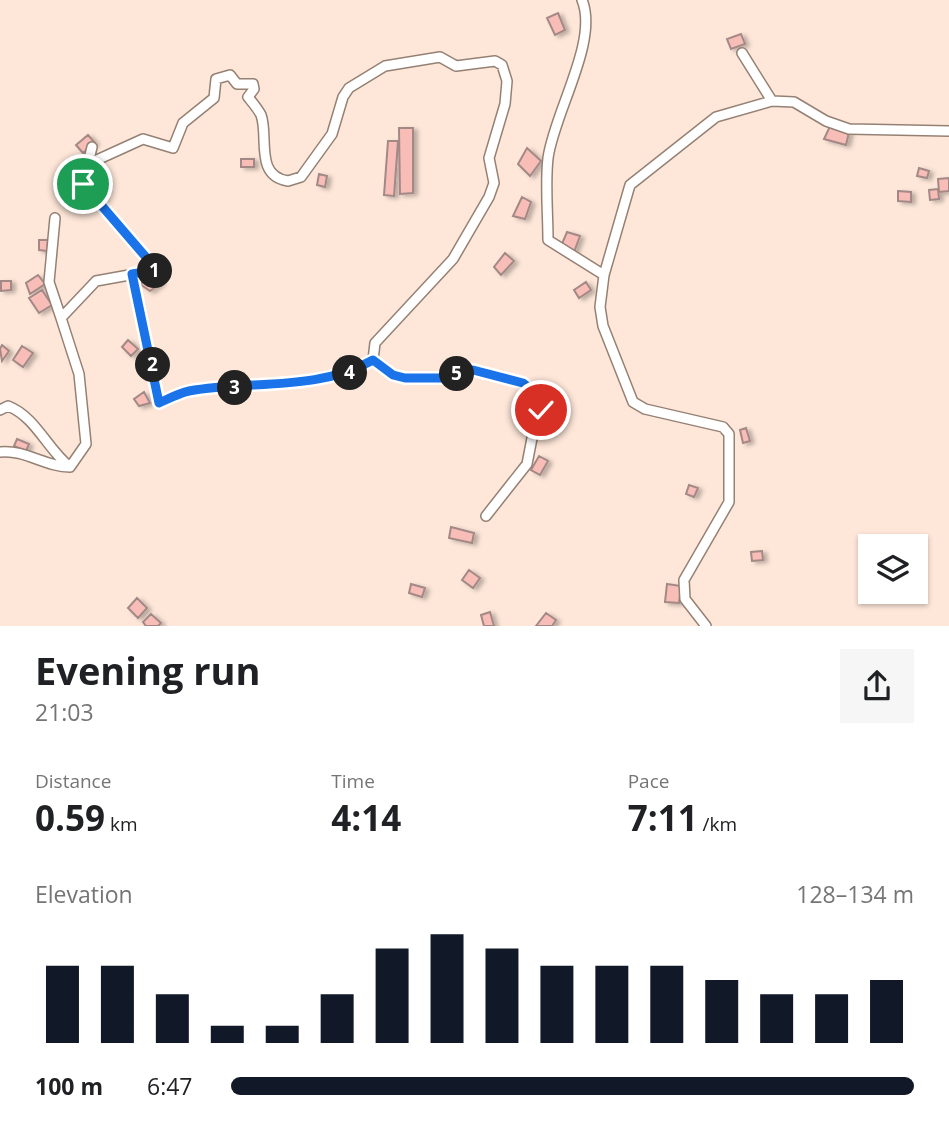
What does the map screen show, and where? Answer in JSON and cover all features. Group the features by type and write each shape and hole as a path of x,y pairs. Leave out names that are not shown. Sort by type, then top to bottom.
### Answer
{"street":[{"path":"582,0 588,14 583,41 548,157 548,240 604,275"},
{"path":"742,53 772,101"},
{"path":"88,164 143,139 173,148 183,123 217,94 215,79 230,75 237,84 253,84 254,89 248,97 261,116 263,159 273,172 288,181 304,174 332,134 343,97 349,88 385,66 439,57 456,66 495,61 502,65 507,81 505,104 489,158 494,183 489,197 453,259 375,343 373,360"},
{"path":"705,625 685,599 684,580 729,502 729,433 723,427 645,409 633,402 603,326 600,307 604,275 631,185 716,117 772,101 794,102 826,121 849,129 949,131"},
{"path":"61,318 96,281 157,270 83,184 92,147"},
{"path":"55,218 49,282 79,374 86,444 69,467"},
{"path":"132,274 159,403 188,391 321,380 351,373 373,360"},
{"path":"373,360 393,375 405,378 445,378 473,370 523,383 533,391 541,410 527,464 486,516"},
{"path":"0,410 8,406 16,409 40,431 69,467"},
{"path":"0,452 11,451 55,467 69,467"}],"building":[{"path":"558,13 565,30 555,35 547,18"},
{"path":"741,34 745,44 731,49 727,39"},
{"path":"831,124 849,132 846,145 824,139"},
{"path":"399,128 413,128 413,193 400,194"},
{"path":"88,135 95,143 83,153 76,145"},
{"path":"388,141 398,141 394,196 384,195"},
{"path":"527,148 541,161 530,176 518,164"},
{"path":"241,159 254,159 254,167 241,167"},
{"path":"919,168 929,171 927,178 917,176"},
{"path":"319,174 327,176 325,187 317,185"},
{"path":"949,178 949,191 939,192 938,179"},
{"path":"938,189 939,199 930,200 929,190"},
{"path":"898,191 911,192 911,202 898,201"},
{"path":"522,197 531,202 525,219 513,216"},
{"path":"567,232 580,236 574,252 561,246"},
{"path":"39,240 48,240 47,251 39,250"},
{"path":"505,253 514,261 501,275 494,267"},
{"path":"38,275 45,284 30,294 26,283"},
{"path":"150,277 153,280 157,277 161,283 150,291 140,284"},
{"path":"1,281 11,281 11,290 1,291"},
{"path":"586,282 591,290 579,298 574,290"},
{"path":"42,290 52,305 39,313 29,298"},
{"path":"128,340 138,349 131,356 122,347"},
{"path":"2,345 9,351 2,361 0,349"},
{"path":"22,346 33,353 23,367 13,360"},
{"path":"144,392 150,403 139,406 134,399"},
{"path":"746,428 750,441 743,443 740,430"},
{"path":"17,439 29,444 26,451 14,446"},
{"path":"539,456 548,461 540,475 531,470"},
{"path":"689,485 698,488 694,497 686,494"},
{"path":"451,527 474,533 472,543 449,538"},
{"path":"762,551 763,560 752,561 751,552"},
{"path":"469,570 480,578 473,588 462,580"},
{"path":"411,584 425,588 422,597 409,593"},
{"path":"667,584 681,586 679,603 665,602"},
{"path":"137,598 147,608 138,618 128,608"},
{"path":"490,612 494,626 484,626 481,615"},
{"path":"546,613 556,620 552,626 536,626"},
{"path":"151,614 161,623 158,626 146,626 143,622"}],"route":[{"path":"83,184 157,270 132,274 159,403 188,391 321,380 351,373 373,360 393,375 405,378 445,378 473,370 523,383 533,391 541,410"}]}
